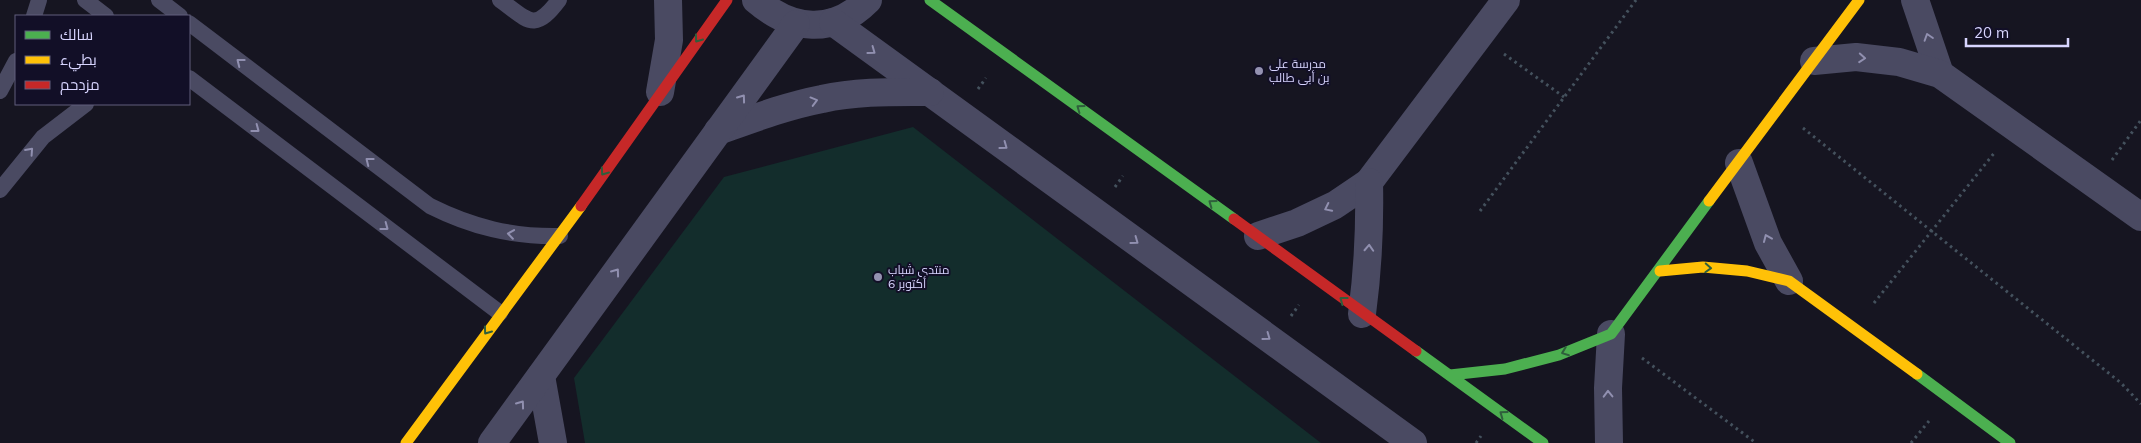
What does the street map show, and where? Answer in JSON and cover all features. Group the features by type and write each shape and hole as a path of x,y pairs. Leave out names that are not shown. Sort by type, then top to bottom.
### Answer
{"street":[{"path":"660,92 669,40 668,0"},
{"path":"406,443 500,313 560,236 660,92 727,0"},
{"path":"756,0 771,13 796,24 832,22 857,11 868,0"},
{"path":"930,0 1543,443"},
{"path":"1258,236 1297,223 1335,205 1369,182 1506,0"},
{"path":"1450,375 1514,366 1559,355 1610,334 1660,271 1858,0"},
{"path":"1915,0 1940,74"},
{"path":"832,22 1413,443"},
{"path":"492,443 796,24"},
{"path":"1814,61 1856,57 1899,62 1940,74 2141,217"},
{"path":"718,131 770,112 822,98 876,92 930,92"},
{"path":"1739,163 1768,243 1789,281"},
{"path":"1362,314 1370,226 1369,182"},
{"path":"1660,271 1712,268 1747,271 1789,281 1855,327 2010,443"},
{"path":"1609,443 1608,388 1610,334"},
{"path":"541,376 553,443"}],"lane":[{"path":"34,15 39,0"},
{"path":"85,0 105,15"},
{"path":"159,0 179,15"},
{"path":"500,0 527,20 536,21 547,16 559,0"},
{"path":"190,24 430,206 454,218 506,234 533,237 560,236"},
{"path":"0,91 15,63"},
{"path":"190,79 500,313"},
{"path":"0,190 43,137 85,105"}],"path":[{"path":"1480,211 1636,0"},
{"path":"1479,36 1564,97"},
{"path":"961,115 1003,52"},
{"path":"1779,109 2121,383 2141,404"},
{"path":"2094,184 2141,120"},
{"path":"1855,327 2015,127"},
{"path":"1096,213 1141,152"},
{"path":"1272,341 1317,280"},
{"path":"1610,334 1756,443"}],"green space":[{"name":"منتدى شباب 6 أكتوبر","path":"913,127 1321,443 585,443 574,378 724,177"}],"traffic: fast":[{"path":"930,0 1234,219"},
{"path":"1450,375 1505,369 1559,355 1611,334 1709,201"},
{"path":"1416,351 1543,443"},
{"path":"1917,374 2010,443"}],"traffic: slow":[{"path":"1709,201 1859,0"},
{"path":"406,443 581,206"},
{"path":"1660,271 1703,267 1747,271 1789,281 1917,374"}],"traffic: jam":[{"path":"581,206 727,0"},
{"path":"1234,219 1416,351"}],"place":[{"name":"مدرسة على بن أبى طالب","path":"1259,71"},
{"name":"منتدى شباب 6 أكتوبر","path":"878,277"}]}
